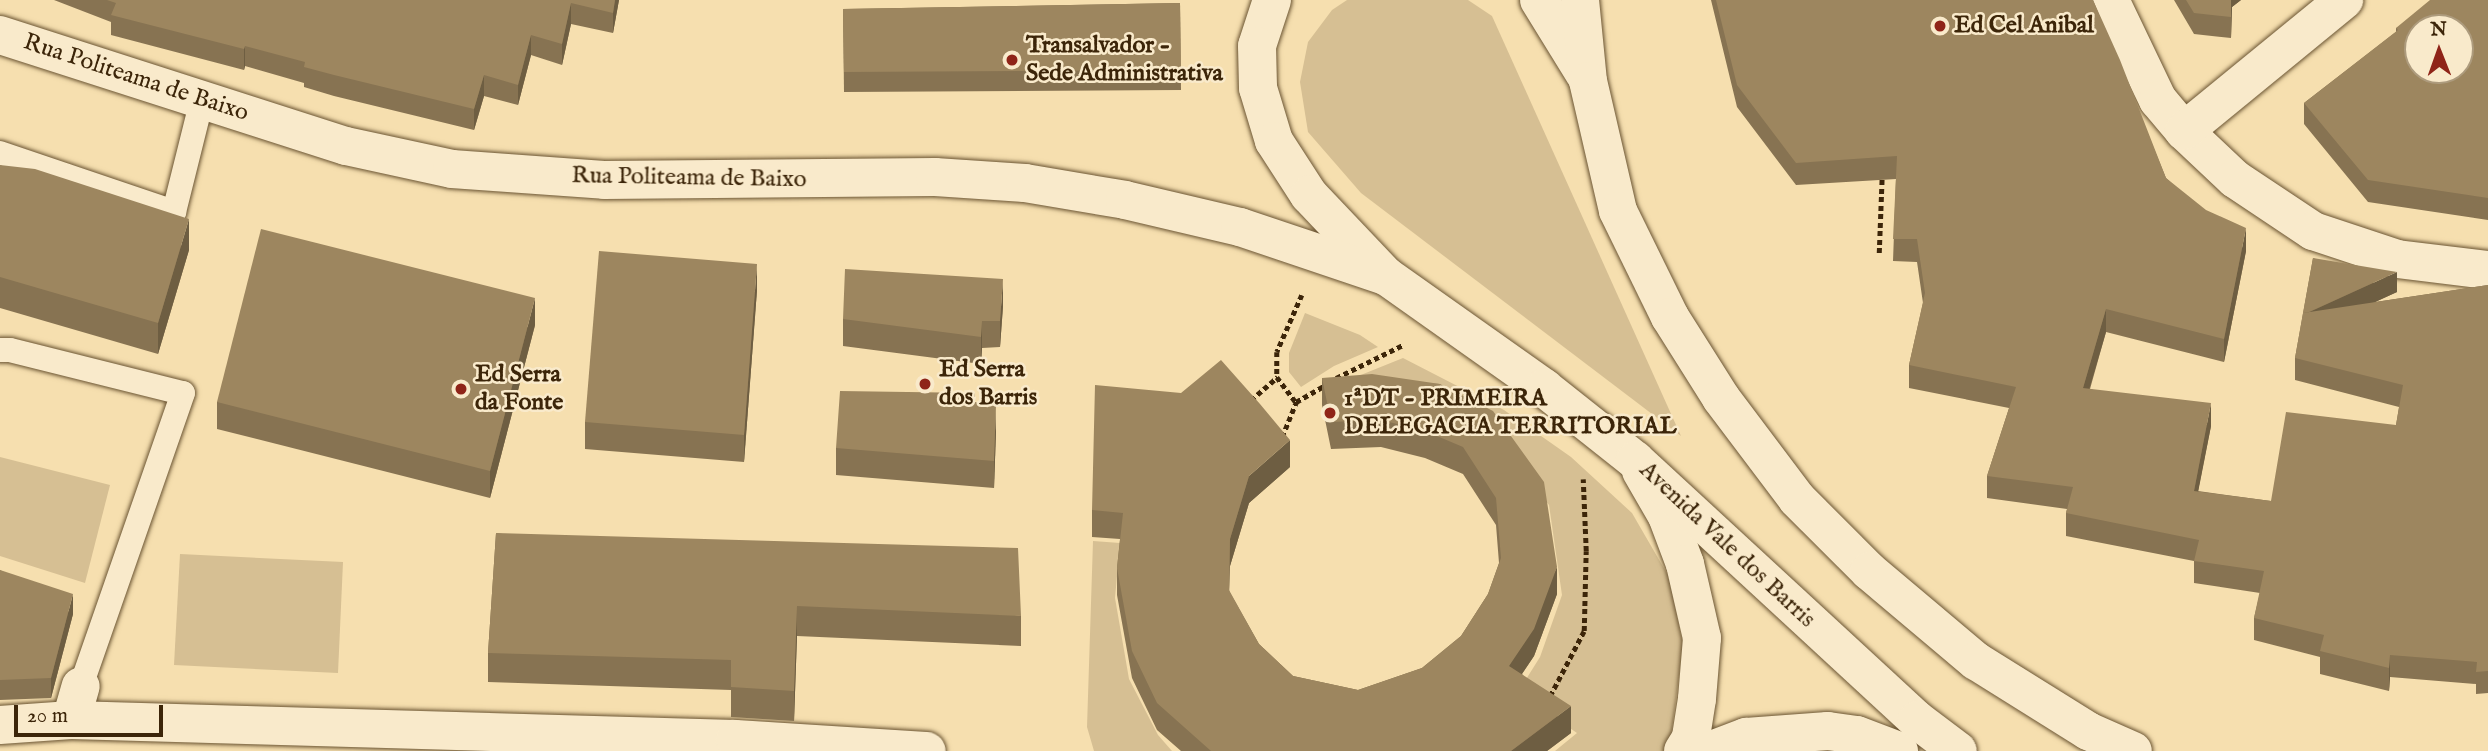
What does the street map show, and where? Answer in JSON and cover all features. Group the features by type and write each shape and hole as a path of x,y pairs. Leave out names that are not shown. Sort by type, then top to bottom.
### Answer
{"street":[{"path":"1539,0 1588,80"},
{"path":"1580,0 1588,80 1618,211 1670,317 1721,398 1797,499 1869,571 1976,660 2088,731 2133,751"},
{"path":"2110,0 2158,100 2184,131 2235,179 2312,231 2397,259 2488,270"},
{"path":"2184,131 2344,0"},
{"path":"1266,1 1257,46 1258,88 1274,141 1309,195 1386,276"},
{"name":"Rua Politeama de Baixo","path":"0,35 346,146 452,169 604,180 935,177 1025,183 1125,200 1240,227 1386,276"},
{"name":"Avenida Vale dos Barris","path":"1386,276 1544,387 1635,460 1917,720 1958,751"},
{"path":"1635,460 1667,516 1696,599 1702,638 1701,669 1691,737 1683,751"},
{"path":"0,725 76,703 927,751"},
{"path":"1709,751 1746,737 1818,731 1844,743 1899,751"}],"lane":[{"path":"0,153 174,212 202,100"},
{"path":"0,350 10,350 183,393 76,703"}],"path":[{"path":"1879,253 1882,160"},
{"path":"1296,402 1277,377 1278,352 1320,254"},
{"path":"1282,439 1296,402 1386,356 1445,318"},
{"path":"1250,401 1277,377"},
{"path":"1322,387 1325,396"},
{"path":"1547,702 1584,631 1584,486 1570,410"}],"shaded area":[{"path":"1347,0 1468,0 1492,16 1681,436 1361,193 1308,132 1300,82 1308,42 1332,10"},
{"path":"1305,313 1360,335 1378,347 1334,366 1301,387 1289,372 1289,353"},
{"path":"1403,358 1504,410 1571,457 1632,513 1669,577 1683,645 1670,743 1663,751 1555,751 1577,733 1518,692 1540,657 1562,595 1549,505 1495,433 1331,387"},
{"path":"0,457 110,485 85,583 0,556"},
{"path":"1093,541 1120,543 1115,598 1129,679 1158,735 1172,751 1094,751 1087,727"},
{"path":"180,554 343,562 338,673 174,665"}],"building":[{"path":"107,0 615,0 613,13 571,3 562,44 531,35 518,85 484,75 474,109 304,67 305,62 245,46 244,49 111,15 116,3"},
{"path":"1716,0 2093,0 2120,60 2166,178 2206,210 2246,228 2224,339 2106,309 2083,388 2211,403 2194,491 2271,501 2286,412 2396,425 2403,385 2295,358 2303,313 2488,285 2488,671 2476,672 2477,662 2390,655 2389,668 2320,651 2324,635 2254,618 2264,571 2194,561 2199,540 2066,513 2073,487 1987,476 2016,387 1909,365 1925,293 1917,239 1893,239 1897,156 1796,163 1737,85"},
{"path":"2186,0 2231,0 2231,17 2194,13"},
{"path":"2430,0 2488,0 2488,198 2368,180 2304,103 2398,30 2396,28 2404,21 2404,84 2474,84 2474,14 2413,14"},
{"name":"Transalvador - Sede Administrativa","path":"1180,3 1181,70 844,72 843,9"},
{"path":"0,165 35,169 189,219 158,323 0,277"},
{"path":"261,229 535,298 490,471 217,402"},
{"path":"599,251 757,264 744,435 585,422"},
{"path":"2313,258 2397,272 2303,313"},
{"path":"845,269 1003,279 1000,321 982,321 981,337 843,319"},
{"path":"1221,360 1290,440 1249,476 1230,539 1229,590 1259,644 1293,676 1358,690 1422,668 1461,636 1488,594 1501,558 1496,498 1463,447 1425,431 1381,420 1331,422 1322,378 1372,374 1440,384 1493,411 1544,482 1557,567 1534,629 1509,666 1571,706 1511,751 1211,751 1157,703 1132,651 1117,568 1123,513 1092,510 1095,385 1181,393"},
{"path":"840,391 975,393 974,402 996,404 994,461 836,448"},
{"path":"496,533 1018,548 1021,616 797,606 794,691 731,687 731,660 488,653"},
{"path":"0,570 73,594 51,678 0,680"}],"place":[{"name":"Ed Cel Anibal","path":"1940,26"},
{"name":"Transalvador - Sede Administrativa","path":"1012,60"},
{"name":"Ed Serra dos Barris","path":"925,384"},
{"name":"Ed Serra da Fonte","path":"461,389"},
{"name":"1ªDT - PRIMEIRA DELEGACIA TERRITORIAL","path":"1330,413"}]}
